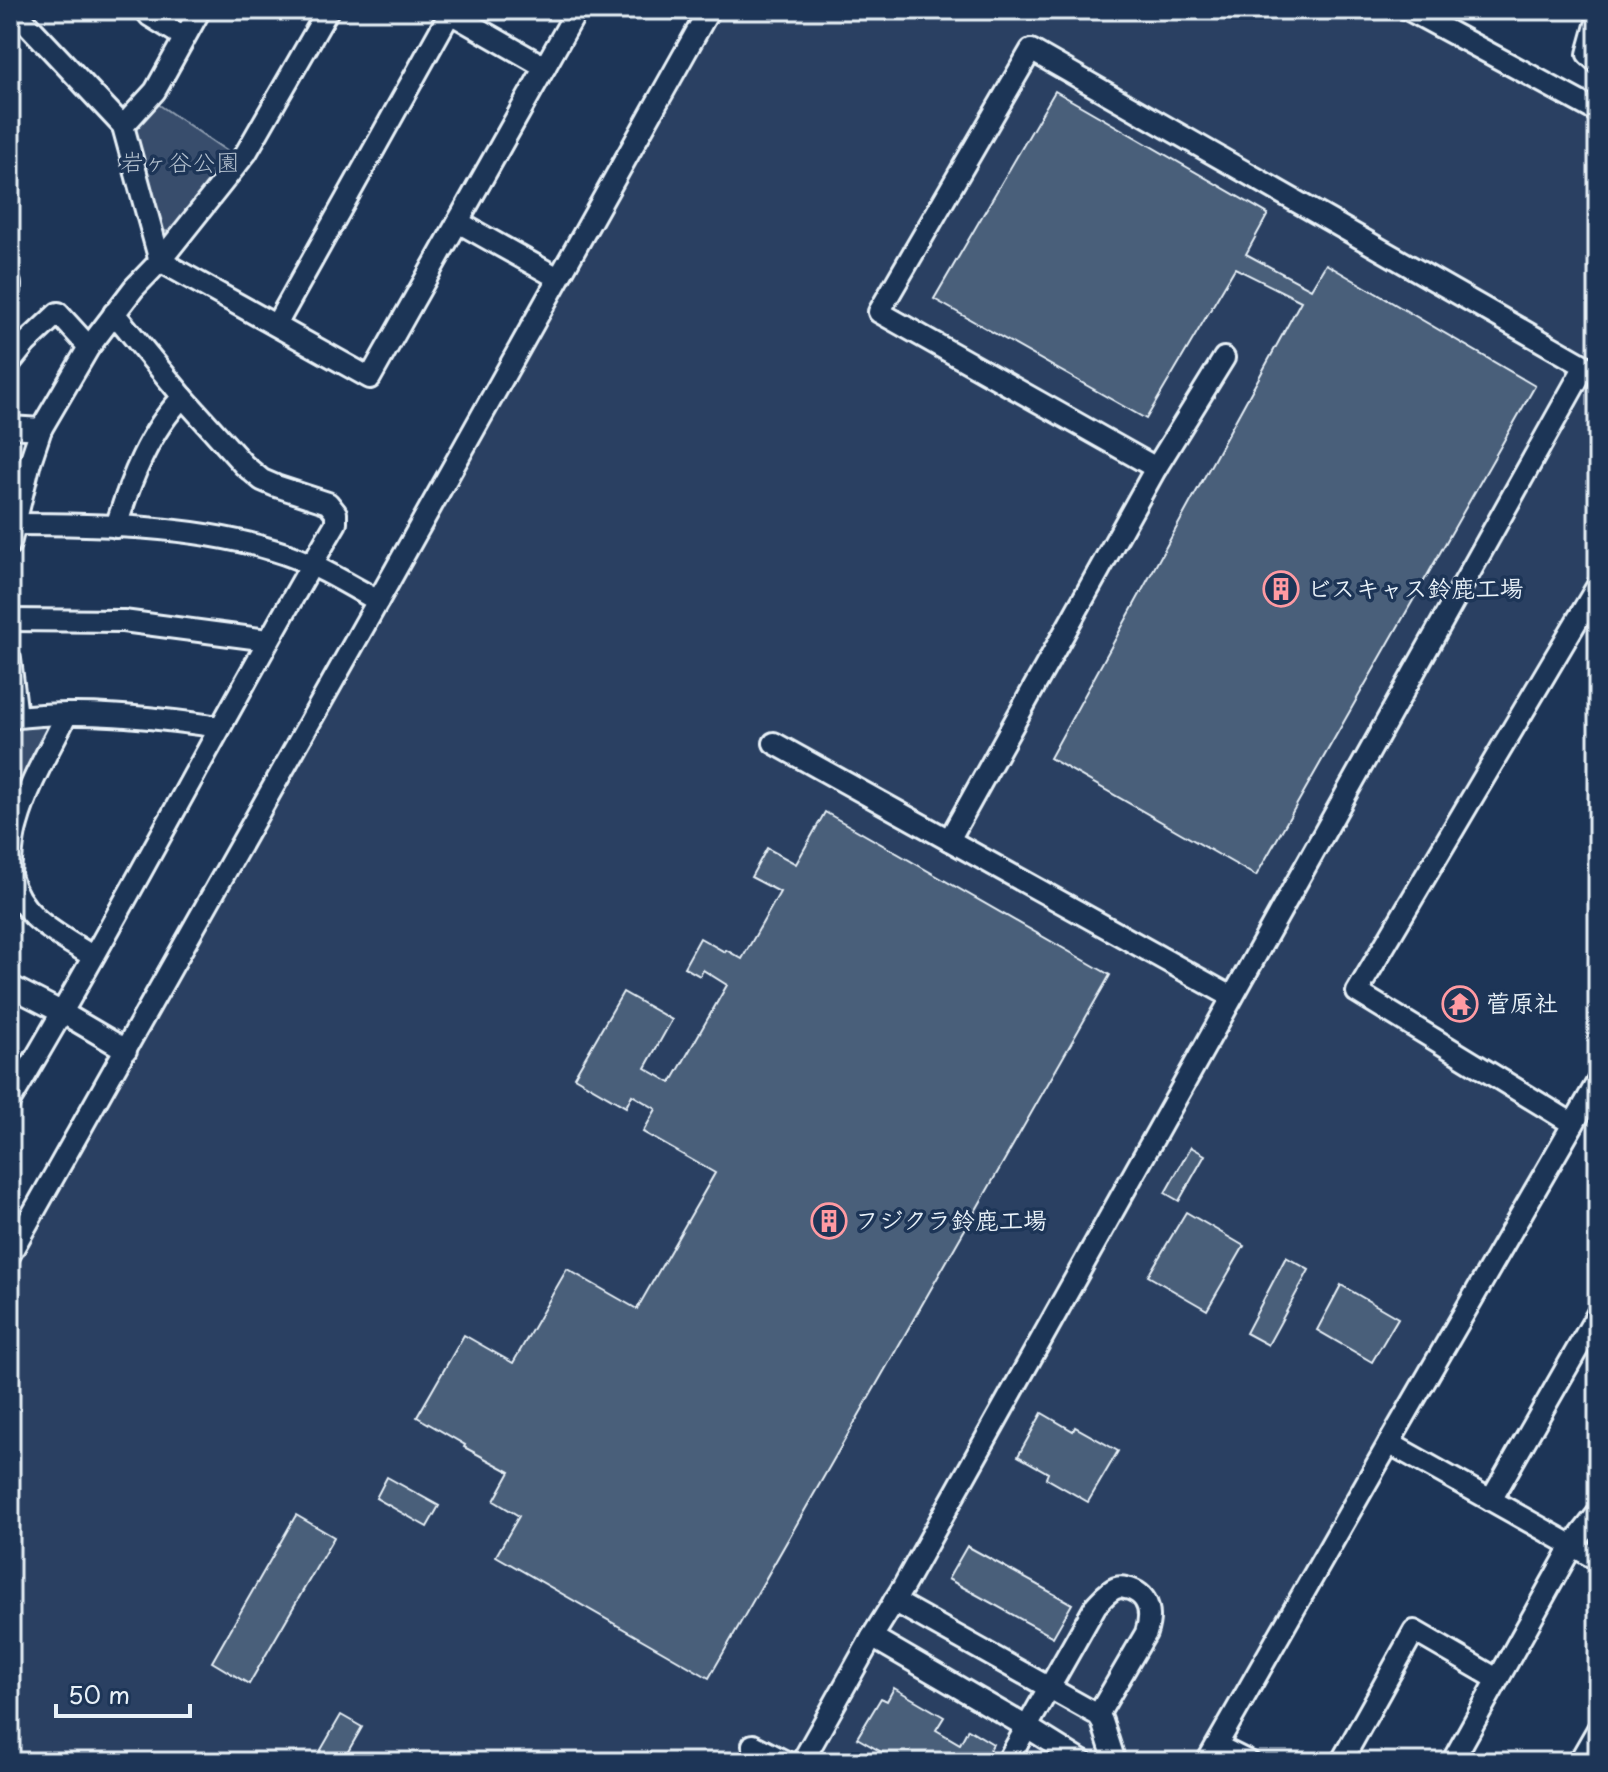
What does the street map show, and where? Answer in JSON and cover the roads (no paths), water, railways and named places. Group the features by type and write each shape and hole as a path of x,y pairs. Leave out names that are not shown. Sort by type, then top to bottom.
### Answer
{"street":[{"path":"145,10 184,37"},
{"path":"123,126 155,91 200,10"},
{"path":"10,544 41,429 89,347 246,153 328,10"},
{"path":"16,17 123,126 160,261 370,378 577,10"},
{"path":"10,1254 709,10"},
{"path":"1409,10 1595,104"},
{"path":"276,325 447,12 545,67"},
{"path":"1598,18 1588,54 1598,63"},
{"path":"802,1762 1585,366 1031,50 879,312 1156,468"},
{"path":"458,222 558,278"},
{"path":"10,363 58,313 89,347"},
{"path":"10,1101 63,1013 268,640 336,523 336,513 328,503 262,480 244,465 114,313"},
{"path":"949,840 1156,468 1224,358"},
{"path":"116,527 136,471 152,439 166,413 183,397"},
{"path":"10,427 41,429"},
{"path":"13,524 200,533 273,550 311,565 378,601"},
{"path":"1573,1124 1357,992 1598,585"},
{"path":"10,620 123,621 268,640"},
{"path":"10,659 13,718 102,714 220,727"},
{"path":"67,714 29,790 12,845 10,875 14,891 24,908 92,956"},
{"path":"774,743 1232,997"},
{"path":"10,986 126,1050"},
{"path":"1249,1762 1212,1754 1598,1081"},
{"path":"1491,1500 1598,1313"},
{"path":"1389,1443 1598,1560"},
{"path":"1452,1762 1572,1546 1598,1513"},
{"path":"1007,1762 1096,1605 1113,1589 1123,1587 1145,1600 1150,1621 1098,1715"},
{"path":"894,1601 1098,1715 1115,1762"},
{"path":"1341,1762 1414,1631 1497,1679"},
{"path":"872,1637 1083,1762"},
{"path":"1579,1762 1598,1729"},
{"path":"753,1745 786,1762"}],"place":[{"name":"ビスキャス鈴鹿工場","path":"1281,589"},
{"name":"菅原社","path":"1460,1004"},
{"name":"フジクラ鈴鹿工場","path":"829,1221"}],"park label":[{"name":"岩ヶ谷公園","path":"180,163"}]}
